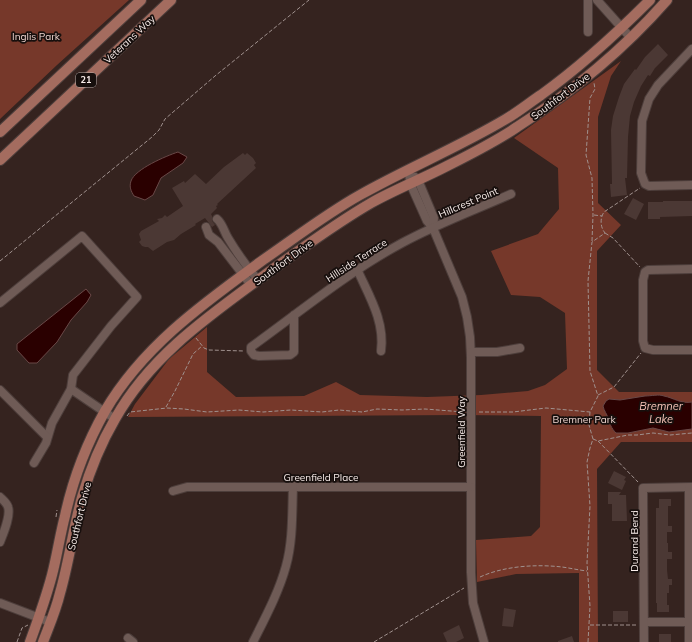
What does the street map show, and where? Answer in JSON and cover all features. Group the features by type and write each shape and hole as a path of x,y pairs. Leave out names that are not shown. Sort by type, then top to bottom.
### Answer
{"main road":[{"name":"Veterans Way","path":"0,132 141,0"},
{"name":"Veterans Way","path":"0,160 171,0"},
{"name":"Southfort Drive","path":"30,642 52,574 72,487 86,450 104,413 124,384 162,339 200,307 327,215 362,194 470,140 508,118 582,64 650,0"},
{"name":"Southfort Drive","path":"43,642 60,595 82,497 98,455 115,420 133,392 150,370 208,316 338,223 372,203 447,166 516,128 562,97 630,37 667,0"}],"street":[{"path":"588,0 588,32"},
{"path":"597,0 630,37"},
{"path":"692,49 658,85 649,99 642,121 641,173 644,184 649,186 692,185"},
{"name":"Greenfield Way","path":"409,170 427,221 433,228 462,297 467,317 471,352 470,487 473,603 484,642"},
{"name":"Hillcrest Point","path":"433,228 511,194"},
{"path":"217,219 222,224 246,273"},
{"path":"206,227 209,235 218,242 255,282"},
{"name":"Hillside Terrace","path":"251,351 251,347 357,269 402,242 433,228"},
{"path":"0,303 82,236 137,298 111,326 73,375 71,389 52,423 46,443 34,462"},
{"path":"357,269 380,321 382,332 381,350"},
{"path":"692,269 648,270 645,272 643,280 643,341 645,348 653,350 692,350"},
{"path":"251,351 254,355 259,356 290,355 294,352 294,316"},
{"path":"471,352 497,352 520,348"},
{"path":"71,389 115,420"},
{"path":"0,390 47,437"},
{"path":"253,642 272,604 286,566 290,544 293,486"},
{"name":"Greenfield Place","path":"173,491 186,487 470,487"},
{"path":"644,488 691,488 689,642"},
{"name":"Durand Bend","path":"644,488 644,642"},
{"path":"0,497 9,510 0,542"},
{"path":"0,603 50,622"},
{"path":"644,622 690,622"}],"path":[{"path":"0,261 152,137 159,130 165,119 215,76 309,0"},
{"path":"594,83 595,89 590,98 586,155 592,178 593,215 588,281 590,371 598,396"},
{"path":"644,184 636,192 608,209 602,216 602,228 605,233 613,238 645,272"},
{"path":"593,215 602,216"},
{"path":"592,242 605,233"},
{"path":"195,338 206,349 251,351"},
{"path":"165,408 193,354 202,346"},
{"path":"588,642 590,606 587,571 587,544 590,506 587,462 593,439 589,425 590,412 598,396 614,387 645,348"},
{"path":"130,412 165,408 207,412 239,410 263,412 291,410 322,412 339,410 362,412 377,409 425,409 452,412 513,412 546,408 590,412"},
{"path":"598,441 628,435 653,433 670,435 692,433"},
{"path":"593,439 598,441 644,488"},
{"path":"374,642 484,575 511,567 556,566 587,571"},
{"path":"589,625 638,625 644,622"}],"green space":[{"name":"Inglis Park","path":"0,0 129,0 0,119"},
{"name":"Bremner Park","path":"621,61 611,76 598,117 598,203 621,225 597,251 597,370 619,392 692,392 692,442 621,442 597,469 598,642 579,642 579,573 516,574 477,582 476,540 531,536 540,527 541,416 128,417 135,404 169,359 207,327 207,372 236,397 304,396 336,382 360,395 427,397 481,395 528,391 545,385 567,369 565,313 540,297 511,295 491,251 538,234 559,209 558,168 514,138"}],"water":[{"path":"178,152 187,157 183,163 161,178 153,195 145,200 134,196 130,185 134,176 138,172"},
{"path":"86,289 91,295 87,302 71,320 57,342 37,363 29,363 17,350 17,344"},
{"name":"Bremner Lake","path":"662,395 681,402 692,402 692,429 669,432 653,428 628,433 616,433 611,426 603,408 606,401 609,399 620,400"}],"building":[{"path":"658,44 668,55 655,68 650,76 648,75 641,86 630,116 627,178 625,178 627,195 611,197 611,130 613,116 624,84 645,57"},
{"path":"243,153 245,155 247,153 253,158 256,163 254,165 256,168 217,204 217,208 211,214 212,221 215,225 212,227 205,218 174,240 167,242 153,251 148,247 142,246 139,242 141,240 139,234 141,231 159,221 157,219 162,218 165,215 167,217 183,206 172,188 184,181 185,183 195,174 206,184 224,167"},
{"path":"633,198 644,204 636,220 624,214"},
{"path":"692,201 692,216 648,219 648,202"},
{"path":"614,471 626,477 622,490 608,483"},
{"path":"608,492 621,492 619,495 626,495 627,521 612,521 612,504 608,504"},
{"path":"659,499 671,499 671,506 668,506 668,526 672,526 672,532 667,532 668,552 672,552 672,559 667,559 668,579 672,579 672,585 669,585 669,593 667,593 667,605 669,605 669,612 657,612 656,603 656,508 659,508"},
{"path":"504,608 516,610 513,627 502,626"},
{"path":"613,611 628,611 628,622 613,622"},
{"path":"459,625 464,638 456,642 447,642 443,633"},
{"path":"659,634 671,634 671,642 659,642"},
{"path":"572,636 574,642 558,642 558,641"}]}
